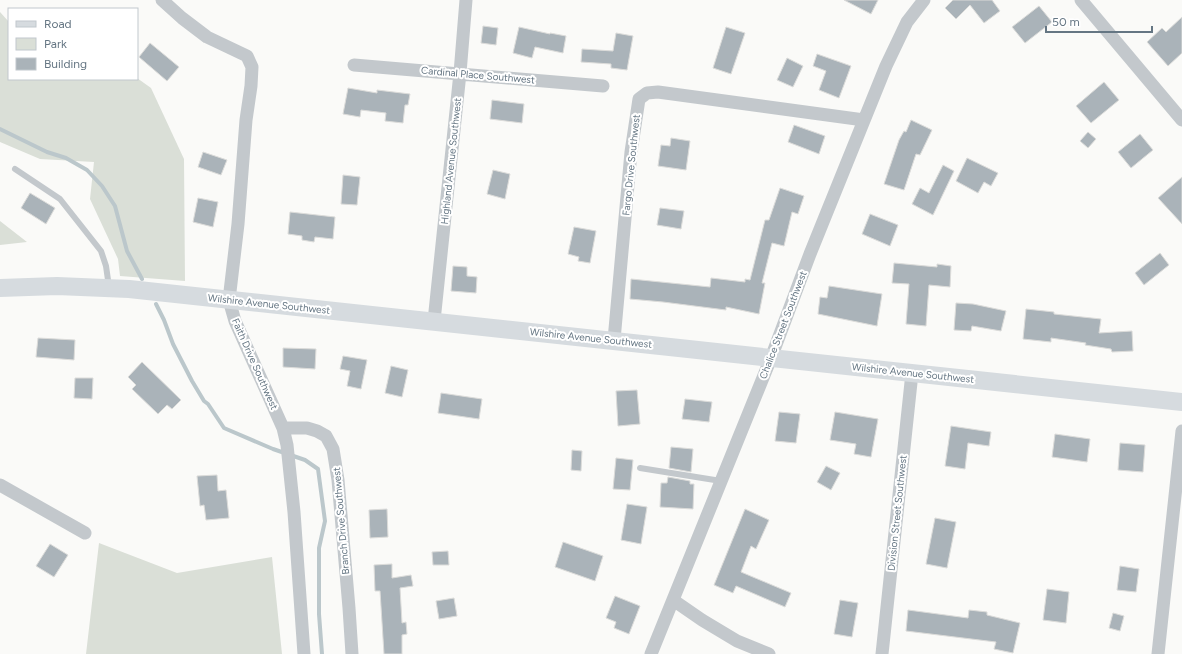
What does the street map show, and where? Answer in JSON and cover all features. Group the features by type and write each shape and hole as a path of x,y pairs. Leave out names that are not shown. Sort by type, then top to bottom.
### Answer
{"street":[{"name":"Faith Drive Southwest","path":"162,0 182,18 207,37 247,56 252,67 246,120 238,224 229,300 235,321 283,428 288,445 304,654"},
{"name":"Highland Avenue Southwest","path":"434,321 460,73 466,0"},
{"name":"Chalice Street Southwest","path":"651,654 771,358 810,254 886,66 907,22 924,0"},
{"path":"1081,0 1180,112"},
{"name":"Cardinal Place Southwest","path":"354,65 603,86"},
{"name":"Fargo Drive Southwest","path":"614,340 631,152 639,100 647,93 658,92 864,120"},
{"name":"Wilshire Avenue Southwest","path":"0,288 57,286 110,288 614,340 1182,402"},
{"name":"Division Street Southwest","path":"882,654 912,373"},
{"name":"Branch Drive Southwest","path":"283,428 307,428 317,431 326,436 333,449 338,480 352,654"},
{"path":"1158,654 1182,431"},
{"path":"0,485 86,533"},
{"path":"673,600 737,641 769,654"}],"lane":[{"path":"15,169 60,199 101,251 106,266 110,288"},
{"path":"640,468 721,481"}],"green space":[{"path":"0,12 8,21 8,80 138,80 138,79 151,88 184,159 185,281 120,276 118,259 90,199 94,162 40,159 0,142"},
{"path":"0,221 27,242 0,245"},
{"path":"99,543 177,573 272,557 282,654 86,654"}],"building":[{"path":"844,0 878,0 871,14"},
{"path":"953,0 992,0 1000,11 984,23 970,5 956,19 945,8"},
{"path":"1039,6 1052,22 1025,43 1012,27"},
{"path":"1182,17 1182,53 1168,66 1147,42 1162,28 1166,32"},
{"path":"483,26 498,28 496,45 481,43"},
{"path":"519,27 566,36 563,53 535,47 532,58 513,53"},
{"path":"726,27 745,33 731,74 713,68"},
{"path":"616,33 633,36 627,70 611,68 611,64 581,62 582,49 613,51"},
{"path":"150,43 179,67 167,81 139,57"},
{"path":"817,54 851,66 839,98 819,90 826,71 813,66"},
{"path":"787,58 803,66 793,87 777,80"},
{"path":"1104,82 1119,100 1091,123 1076,106"},
{"path":"348,88 377,93 377,90 410,94 408,105 405,105 403,123 385,121 386,113 361,110 360,117 343,114"},
{"path":"492,100 524,104 522,123 490,119"},
{"path":"911,120 932,130 920,155 916,154 904,190 884,184 899,140 904,131 906,132"},
{"path":"794,125 825,136 819,154 788,142"},
{"path":"1088,132 1096,139 1088,148 1080,141"},
{"path":"1140,134 1153,150 1131,168 1118,152"},
{"path":"671,138 690,141 686,170 658,166 661,145 670,146"},
{"path":"203,152 227,160 221,175 198,167"},
{"path":"967,158 998,173 991,186 984,182 978,193 956,181"},
{"path":"943,165 954,171 933,215 912,204 920,188 929,193"},
{"path":"493,170 510,174 505,199 487,194"},
{"path":"343,175 360,177 357,205 341,204"},
{"path":"1182,177 1182,224 1158,198"},
{"path":"780,188 804,196 798,214 792,212 784,246 772,243 762,283 765,283 759,314 726,307 726,310 630,299 631,279 710,287 711,278 745,282 745,279 750,280 765,220 769,220"},
{"path":"30,193 55,208 46,224 21,208"},
{"path":"198,198 218,202 213,227 193,222"},
{"path":"660,208 684,211 681,229 657,225"},
{"path":"290,212 335,217 333,239 315,237 314,242 302,240 302,236 288,234"},
{"path":"870,214 898,225 890,246 862,234"},
{"path":"574,227 596,231 590,263 578,261 579,257 568,254"},
{"path":"1160,253 1169,265 1144,285 1135,273"},
{"path":"894,263 937,267 937,264 951,266 950,287 929,285 926,326 906,324 909,284 892,283"},
{"path":"453,266 467,267 467,276 477,277 476,293 451,291"},
{"path":"829,286 882,294 877,326 818,314 820,297 827,298"},
{"path":"956,303 973,304 1006,311 1001,331 972,326 971,331 954,330"},
{"path":"1026,309 1054,312 1054,314 1101,319 1099,333 1132,331 1133,351 1112,352 1111,349 1085,345 1086,343 1051,338 1051,342 1023,339"},
{"path":"38,338 75,340 74,360 36,357"},
{"path":"283,348 316,349 315,369 283,367"},
{"path":"343,356 367,360 361,389 347,386 350,371 340,369"},
{"path":"142,362 181,400 172,409 167,405 158,414 132,389 136,385 128,377"},
{"path":"391,366 408,370 402,397 385,393"},
{"path":"75,378 93,378 92,399 74,398"},
{"path":"637,390 640,424 618,426 616,391"},
{"path":"441,393 482,399 479,419 438,413"},
{"path":"685,399 712,402 709,422 682,419"},
{"path":"779,412 800,414 796,443 775,441"},
{"path":"835,412 878,419 871,457 854,454 856,444 830,440"},
{"path":"951,426 991,432 989,446 968,443 965,469 945,466"},
{"path":"1055,434 1090,439 1087,462 1052,457"},
{"path":"1120,443 1145,445 1143,472 1118,470"},
{"path":"671,447 693,449 691,472 669,468"},
{"path":"572,450 582,451 581,471 571,470"},
{"path":"616,458 633,460 630,490 613,489"},
{"path":"826,466 840,473 831,490 817,482"},
{"path":"217,475 218,491 226,490 229,518 206,520 204,505 200,506 197,476"},
{"path":"668,477 690,481 690,484 694,484 693,509 660,507 661,483 667,483"},
{"path":"627,504 647,507 641,544 621,540"},
{"path":"387,509 388,537 370,538 369,510"},
{"path":"745,509 769,520 756,549 751,546 741,572 791,593 785,607 736,586 733,593 714,585"},
{"path":"935,518 956,522 947,568 926,564"},
{"path":"563,542 603,556 595,581 555,567"},
{"path":"50,544 68,555 54,577 36,566"},
{"path":"448,551 449,565 433,565 432,552"},
{"path":"392,564 392,578 411,575 413,586 400,588 402,623 406,622 407,634 402,635 402,654 384,654 380,591 375,591 374,565"},
{"path":"1120,566 1139,569 1136,592 1117,590"},
{"path":"1047,589 1069,592 1066,623 1043,620"},
{"path":"615,596 640,606 629,634 614,628 616,622 606,618"},
{"path":"454,598 457,616 439,619 436,601"},
{"path":"840,600 858,603 852,637 834,634"},
{"path":"908,610 968,618 969,610 987,612 987,615 1020,623 1013,653 994,649 996,642 906,631"},
{"path":"1113,613 1124,616 1120,631 1109,628"}],"waterway":[{"path":"0,129 47,152 66,158 87,170 102,186 115,206 127,251 142,279"},
{"path":"156,304 173,344 192,381 204,401 208,404 224,428 273,449 305,460 318,469 325,521 319,548 319,614 322,654"}]}
